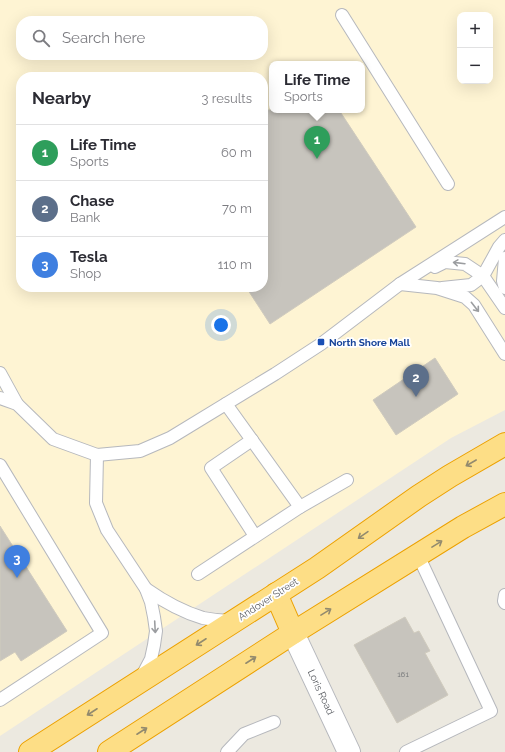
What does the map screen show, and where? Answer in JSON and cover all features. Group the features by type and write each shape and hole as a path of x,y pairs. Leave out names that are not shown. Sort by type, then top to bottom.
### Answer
{"highway":[{"name":"Andover Street","path":"30,752 317,568 419,496 505,444"},
{"path":"110,752 293,633 463,527 505,504"},
{"path":"276,594 293,633"}],"street":[{"name":"Loris Road","path":"293,633 349,752"}],"lane":[{"path":"342,15 448,184"},
{"path":"0,373 17,404 53,439 98,455 140,451 170,438 275,374 321,344 400,284 505,217"},
{"path":"400,284 437,288 471,285 483,276 499,247 505,240"},
{"path":"505,258 503,281 505,288"},
{"path":"400,284 445,262 465,264 483,276 505,308"},
{"path":"437,288 465,297 474,305 505,354"},
{"path":"0,398 17,404"},
{"path":"226,404 300,507"},
{"path":"252,440 211,468 255,536"},
{"path":"98,455 96,503 107,530 146,589 154,616 156,631 151,659 138,683"},
{"path":"0,465 102,633 0,700"},
{"path":"198,574 300,507 347,480"},
{"path":"406,752 491,711 418,555"},
{"path":"146,589 159,598 203,618 218,621 234,621"},
{"path":"505,595 505,603"},
{"path":"227,752 244,734 274,722"}],"shaded area":[{"path":"0,0 505,0 505,410 451,438 0,736"}],"building":[{"path":"268,110 269,113 341,113 416,227 270,324 249,292 268,292"},
{"path":"435,358 458,394 396,435 373,400"},
{"path":"0,526 67,631 21,661 15,652 0,661"},
{"path":"405,617 414,633 419,631 430,651 425,653 448,695 397,723 354,645"}],"place":[{"name":"Life Time","path":"317,159"},
{"name":"North Shore Mall","path":"321,342"},
{"name":"Chase","path":"416,397"},
{"name":"Tesla","path":"17,578"}]}
